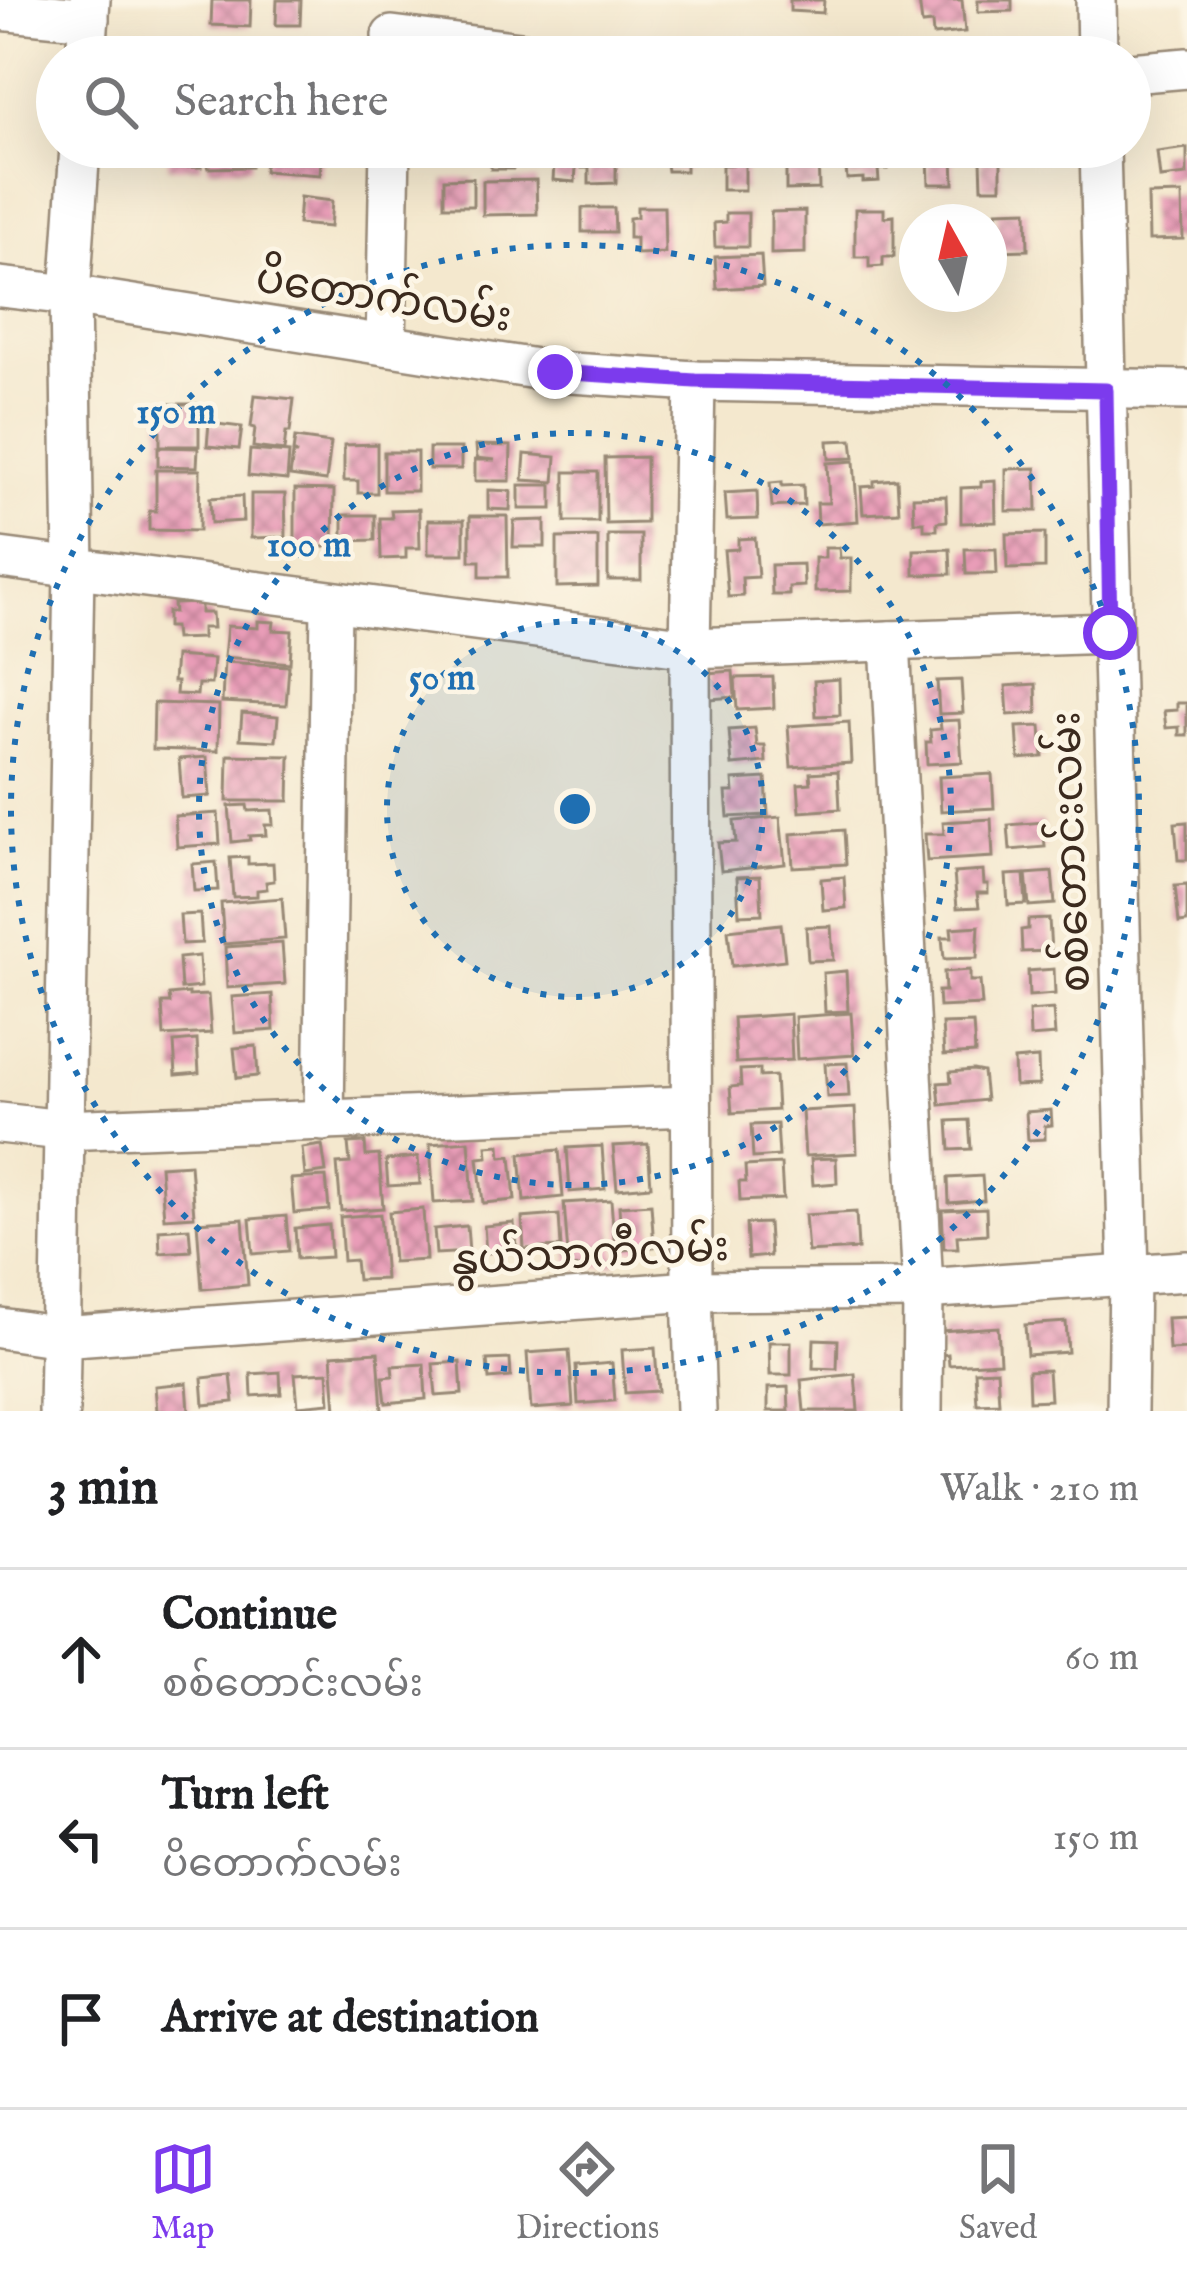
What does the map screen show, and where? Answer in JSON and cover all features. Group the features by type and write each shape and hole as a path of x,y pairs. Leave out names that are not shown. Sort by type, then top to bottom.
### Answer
{"street":[{"path":"1096,0 1097,36"},
{"path":"0,10 88,25"},
{"path":"392,31 424,36"},
{"path":"1151,71 1187,68"},
{"path":"59,1411 74,570 70,295 79,168"},
{"path":"386,345 390,168"},
{"name":"စစ်တောင်းလမ်း","path":"1101,168 1129,1275 1127,1411"},
{"name":"ပိတောက်လမ်း","path":"0,287 555,372 695,381 1187,390"},
{"path":"695,381 690,648 696,1411"},
{"path":"0,558 690,648 1110,633"},
{"path":"324,1120 331,603"},
{"path":"890,641 923,1289 922,1411"},
{"path":"0,1123 62,1130 691,1106"},
{"name":"နွယ်သာကီလမ်း","path":"0,1328 60,1337 692,1291 923,1289 1187,1271"}],"building":[{"path":"212,0 251,0 250,27 211,25"},
{"path":"277,0 301,0 300,25 276,25"},
{"path":"790,0 824,0 823,13 790,11"},
{"path":"919,0 962,0 965,32 933,35 932,23 922,24"},
{"path":"978,0 1012,0 1012,11 978,12"},
{"path":"1187,148 1187,175 1160,178 1157,152"},
{"path":"264,168 320,168 320,175"},
{"path":"554,168 576,168 575,182 553,180"},
{"path":"589,168 616,168 616,183 589,184"},
{"path":"722,168 745,168 745,190 722,190"},
{"path":"786,168 818,168 819,189 786,190"},
{"path":"846,168 888,168 878,169 879,181 847,179"},
{"path":"928,168 953,168 954,184 929,184"},
{"path":"981,168 1001,168 1001,188 982,188"},
{"path":"473,178 473,206 444,206 444,179"},
{"path":"536,180 537,214 483,215 483,181"},
{"path":"1182,194 1183,239 1149,240 1148,195"},
{"path":"300,197 332,201 330,227 298,224"},
{"path":"637,207 664,207 665,253 636,254 636,238 629,238 629,218 637,217"},
{"path":"582,208 614,208 615,232 582,232"},
{"path":"855,209 884,209 884,217 894,216 894,257 883,257 883,266 869,267 869,257 855,257"},
{"path":"1027,210 1028,250 1007,251 1007,211"},
{"path":"805,211 805,253 771,254 771,212"},
{"path":"726,213 748,213 748,247 715,247 714,223 726,222"},
{"path":"761,255 763,286 717,289 715,257"},
{"path":"255,395 294,399 284,451 253,447"},
{"path":"160,404 199,404 199,446 160,446"},
{"path":"209,423 242,427 239,449 207,446"},
{"path":"295,438 331,443 326,481 290,476 293,454 297,454 293,452"},
{"path":"852,440 854,458 829,459 828,441"},
{"path":"377,444 377,493 358,493 358,481 344,481 344,445"},
{"path":"476,445 511,446 510,481 475,481 475,460 495,460 477,458"},
{"path":"158,447 198,448 197,467 158,466"},
{"path":"429,448 461,448 461,469 429,469"},
{"path":"250,450 289,453 287,480 248,476"},
{"path":"384,452 417,452 417,491 384,491"},
{"path":"525,454 556,457 554,482 523,480"},
{"path":"646,457 646,523 606,524 605,458"},
{"path":"854,461 858,521 818,524 817,503 829,503 827,463"},
{"path":"1036,468 1037,511 1006,511 1006,469"},
{"path":"156,470 200,470 199,531 149,530 149,511 156,511"},
{"path":"565,472 598,472 598,522 565,522"},
{"path":"897,479 899,512 863,514 861,487"},
{"path":"995,481 996,522 961,523 961,488"},
{"path":"782,482 782,486 803,485 804,505 772,507 770,483"},
{"path":"519,485 552,485 552,509 519,509"},
{"path":"295,489 334,490 333,547 295,547"},
{"path":"488,490 511,491 510,510 488,509"},
{"path":"757,491 758,519 727,520 725,493"},
{"path":"251,494 285,494 286,537 251,538"},
{"path":"242,496 243,521 211,523 210,498"},
{"path":"946,496 947,521 937,522 937,530 924,530 924,522 914,522 913,497"},
{"path":"419,509 420,548 406,548 406,558 381,559 380,518 392,518 391,510"},
{"path":"343,515 375,515 375,540 343,541"},
{"path":"470,516 507,516 508,577 480,577 480,561 470,561"},
{"path":"428,520 464,520 464,554 428,554"},
{"path":"545,520 545,547 513,547 514,521"},
{"path":"1045,533 1045,568 1007,569 1006,534"},
{"path":"608,535 641,535 641,580 608,580"},
{"path":"598,537 598,586 557,587 557,538"},
{"path":"755,538 758,577 742,578 743,596 728,597 724,550 738,549 738,539"},
{"path":"825,548 839,548 840,558 851,558 851,591 815,592 815,558 825,558"},
{"path":"950,549 951,574 914,575 914,550"},
{"path":"965,549 996,549 997,574 966,574"},
{"path":"803,564 804,586 789,587 789,595 772,595 771,565"},
{"path":"201,603 201,613 212,613 213,628 202,628 202,638 175,639 174,627 167,627 167,612 174,612 173,604"},
{"path":"258,621 274,622 273,630 292,631 290,663 224,657 227,626 258,628"},
{"path":"175,656 213,659 211,684 198,684 197,695 176,694"},
{"path":"224,662 289,666 286,705 222,702"},
{"path":"733,671 735,697 710,699 707,673"},
{"path":"773,677 774,708 737,710 735,678"},
{"path":"839,679 840,715 816,716 814,681"},
{"path":"961,680 963,713 939,714 937,681"},
{"path":"1036,684 1037,713 1008,715 1006,686"},
{"path":"154,703 219,705 218,751 153,749"},
{"path":"1177,703 1187,703 1187,735 1179,735 1179,727 1166,728 1164,711 1177,710"},
{"path":"242,713 278,716 276,741 240,739"},
{"path":"959,720 962,762 927,764 930,730 941,729 940,721"},
{"path":"849,722 851,763 791,767 788,726"},
{"path":"1041,726 1043,757 1019,759 1017,727"},
{"path":"755,728 757,746 765,746 766,762 732,765 729,730"},
{"path":"228,755 290,756 289,801 227,801"},
{"path":"207,757 210,796 182,798 179,759"},
{"path":"838,771 840,809 800,812 798,784 811,783 810,773"},
{"path":"992,774 994,808 941,811 939,777"},
{"path":"766,778 768,815 728,817 726,792 734,792 733,780"},
{"path":"247,805 248,811 272,810 273,825 265,825 266,835 232,842 229,806"},
{"path":"218,813 220,844 177,847 175,816"},
{"path":"780,817 785,864 721,871 718,843 736,842 734,821"},
{"path":"991,819 993,857 927,861 925,834 944,834 943,822"},
{"path":"1043,822 1045,847 1010,850 1008,825"},
{"path":"1187,822 1187,860 1178,860 1175,823"},
{"path":"844,830 846,864 793,867 791,834"},
{"path":"248,857 248,864 273,863 274,881 266,882 267,889 257,890 257,896 233,897 230,858"},
{"path":"216,862 218,890 194,891 192,864"},
{"path":"983,871 988,893 977,893 979,907 957,908 954,873"},
{"path":"1052,872 1055,904 1029,906 1026,874"},
{"path":"1024,874 1026,904 1008,905 1006,875"},
{"path":"760,876 762,914 739,915 737,877"},
{"path":"844,877 846,908 823,910 821,879"},
{"path":"1187,885 1187,922 1179,923 1175,886"},
{"path":"282,898 285,939 224,944 221,903"},
{"path":"200,914 202,943 182,944 180,915"},
{"path":"1049,919 1051,951 1022,952 1021,930 1028,929 1028,920"},
{"path":"781,924 785,960 732,966 728,930"},
{"path":"831,926 833,960 808,961 806,927"},
{"path":"979,926 977,958 944,959 942,937 952,937 951,928"},
{"path":"282,943 285,984 227,988 225,947"},
{"path":"199,956 201,987 181,989 179,958"},
{"path":"1054,969 1055,994 1029,996 1028,971"},
{"path":"970,970 970,981 980,981 982,1005 939,1007 938,991 945,991 944,972"},
{"path":"846,971 848,1011 825,1012 823,973"},
{"path":"272,994 274,1030 235,1033 232,997"},
{"path":"169,995 208,995 211,1033 164,1036 162,1003 170,1003"},
{"path":"1053,1009 1055,1035 1030,1037 1029,1011"},
{"path":"851,1013 854,1055 797,1059 795,1017"},
{"path":"790,1014 792,1060 736,1063 733,1018"},
{"path":"973,1023 975,1053 944,1055 942,1024"},
{"path":"197,1040 199,1073 176,1075 174,1042"},
{"path":"256,1046 258,1076 237,1078 234,1048"},
{"path":"1038,1058 1039,1085 1015,1086 1014,1060"},
{"path":"847,1063 849,1096 827,1097 825,1064"},
{"path":"760,1069 760,1077 775,1076 777,1110 732,1113 730,1087 741,1086 740,1070"},
{"path":"950,1072 983,1072 986,1100 940,1105 938,1083 951,1082"},
{"path":"855,1108 857,1153 805,1156 802,1111"},
{"path":"1051,1110 1052,1125 1045,1126 1045,1139 1028,1140 1026,1112"},
{"path":"969,1120 971,1149 950,1150 948,1121"},
{"path":"777,1124 779,1156 753,1158 751,1125"},
{"path":"469,1141 473,1201 434,1203 430,1144"},
{"path":"365,1142 366,1156 379,1155 383,1208 341,1211 337,1164 350,1163 348,1143"},
{"path":"648,1144 651,1186 617,1189 613,1146"},
{"path":"322,1145 326,1172 305,1175 302,1148"},
{"path":"500,1145 501,1157 511,1156 515,1200 483,1203 478,1158 488,1157 487,1146"},
{"path":"602,1146 605,1189 570,1192 567,1148"},
{"path":"559,1150 563,1197 524,1201 520,1154"},
{"path":"418,1157 420,1184 388,1186 386,1160"},
{"path":"836,1158 837,1183 813,1185 811,1159"},
{"path":"190,1164 194,1216 164,1218 160,1166"},
{"path":"781,1164 783,1199 740,1201 739,1182 746,1182 745,1166"},
{"path":"982,1176 984,1200 949,1203 948,1178"},
{"path":"326,1177 329,1210 294,1213 291,1179"},
{"path":"611,1200 616,1265 569,1268 564,1203"},
{"path":"651,1204 654,1247 622,1250 619,1206"},
{"path":"986,1208 987,1234 957,1236 958,1248 944,1248 942,1210"},
{"path":"423,1209 426,1260 393,1262 389,1212"},
{"path":"856,1212 858,1249 808,1252 805,1215"},
{"path":"380,1214 385,1279 357,1280 355,1260 343,1261 340,1217"},
{"path":"559,1215 561,1247 524,1249 522,1218"},
{"path":"286,1216 289,1251 253,1254 250,1219"},
{"path":"243,1219 248,1285 202,1289 197,1222"},
{"path":"514,1223 517,1251 486,1253 484,1226"},
{"path":"768,1223 770,1256 748,1258 746,1224"},
{"path":"329,1225 331,1257 297,1259 295,1228"},
{"path":"467,1226 469,1252 436,1254 434,1229"},
{"path":"189,1228 191,1251 160,1253 159,1230"},
{"path":"1187,1317 1187,1349 1169,1350 1167,1318"},
{"path":"1066,1322 1068,1352 1027,1355 1025,1325"},
{"path":"998,1327 1000,1362 949,1365 948,1354 942,1355 941,1331"},
{"path":"814,1339 838,1340 837,1369 813,1368"},
{"path":"769,1342 791,1342 791,1375 770,1375"},
{"path":"655,1348 658,1391 625,1393 622,1350"},
{"path":"569,1350 573,1406 531,1409 527,1353"},
{"path":"378,1352 382,1411 336,1411 332,1355"},
{"path":"510,1359 511,1377 489,1379 487,1360"},
{"path":"460,1362 462,1394 436,1396 433,1364"},
{"path":"612,1363 615,1401 578,1404 576,1366"},
{"path":"424,1364 426,1399 386,1403 383,1377 393,1376 392,1366"},
{"path":"997,1370 999,1403 977,1404 975,1371"},
{"path":"1048,1370 1050,1400 1029,1401 1028,1371"},
{"path":"280,1372 281,1394 252,1396 251,1374"},
{"path":"328,1372 330,1403 298,1406 295,1374"},
{"path":"855,1374 858,1411 804,1411 801,1380"},
{"path":"231,1375 234,1402 204,1405 202,1378"},
{"path":"187,1383 189,1411 157,1411 155,1386"},
{"path":"788,1387 789,1411 768,1411 768,1388"}],"route":[{"path":"555,372 695,381 1106,390 1110,633"}]}
